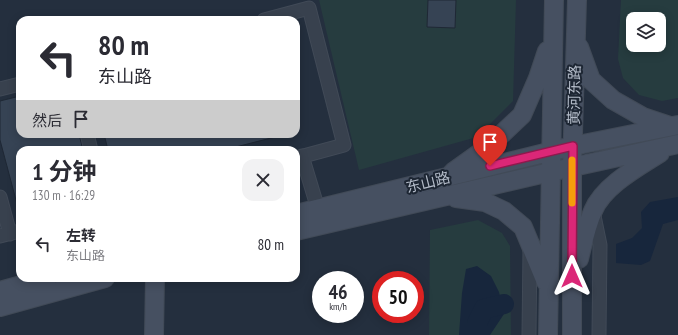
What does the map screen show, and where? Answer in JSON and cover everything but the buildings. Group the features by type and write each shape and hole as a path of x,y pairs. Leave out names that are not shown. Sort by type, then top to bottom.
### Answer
{"street":[{"name":"黄河东路","path":"548,335 550,152 554,0"},
{"name":"黄河东路","path":"572,335 572,167 577,0"},
{"path":"279,16 309,8 344,145 300,157"},
{"path":"445,178 488,147 522,116 538,78 553,33"},
{"path":"576,37 591,80 613,100 643,117 674,126"},
{"path":"0,89 16,85"},
{"name":"东山路","path":"300,213 573,146 674,126"},
{"path":"572,289 593,210 605,193 629,172 676,145"},
{"name":"东山路","path":"300,230 572,167 676,145"},
{"path":"300,160 318,209"},
{"path":"445,196 485,202 504,211 523,227 548,289"},
{"path":"0,197 10,234"},
{"path":"593,210 600,245 599,335"},
{"path":"528,335 530,244"},
{"path":"0,291 33,282"},
{"path":"0,307 91,282"},
{"path":"154,335 155,282"}],"green space":[{"path":"319,0 516,0 513,101 477,137 359,170"},
{"path":"621,0 678,0 678,98 662,101 639,95 623,78 618,59"},
{"path":"478,220 502,233 510,246 511,335 429,335 430,230"}],"water":[{"path":"678,197 678,220 663,224 650,261 641,265 616,263 616,244 632,238 642,228 641,212 650,202"},
{"path":"477,266 491,276 499,292 504,314 490,335 459,335 462,293 466,269"}],"waterway":[{"path":"477,335 477,323 484,309 504,304"}],"slow traffic":[{"path":"572,160 572,203"}],"route":[{"path":"490,166 573,146 572,276"}]}
